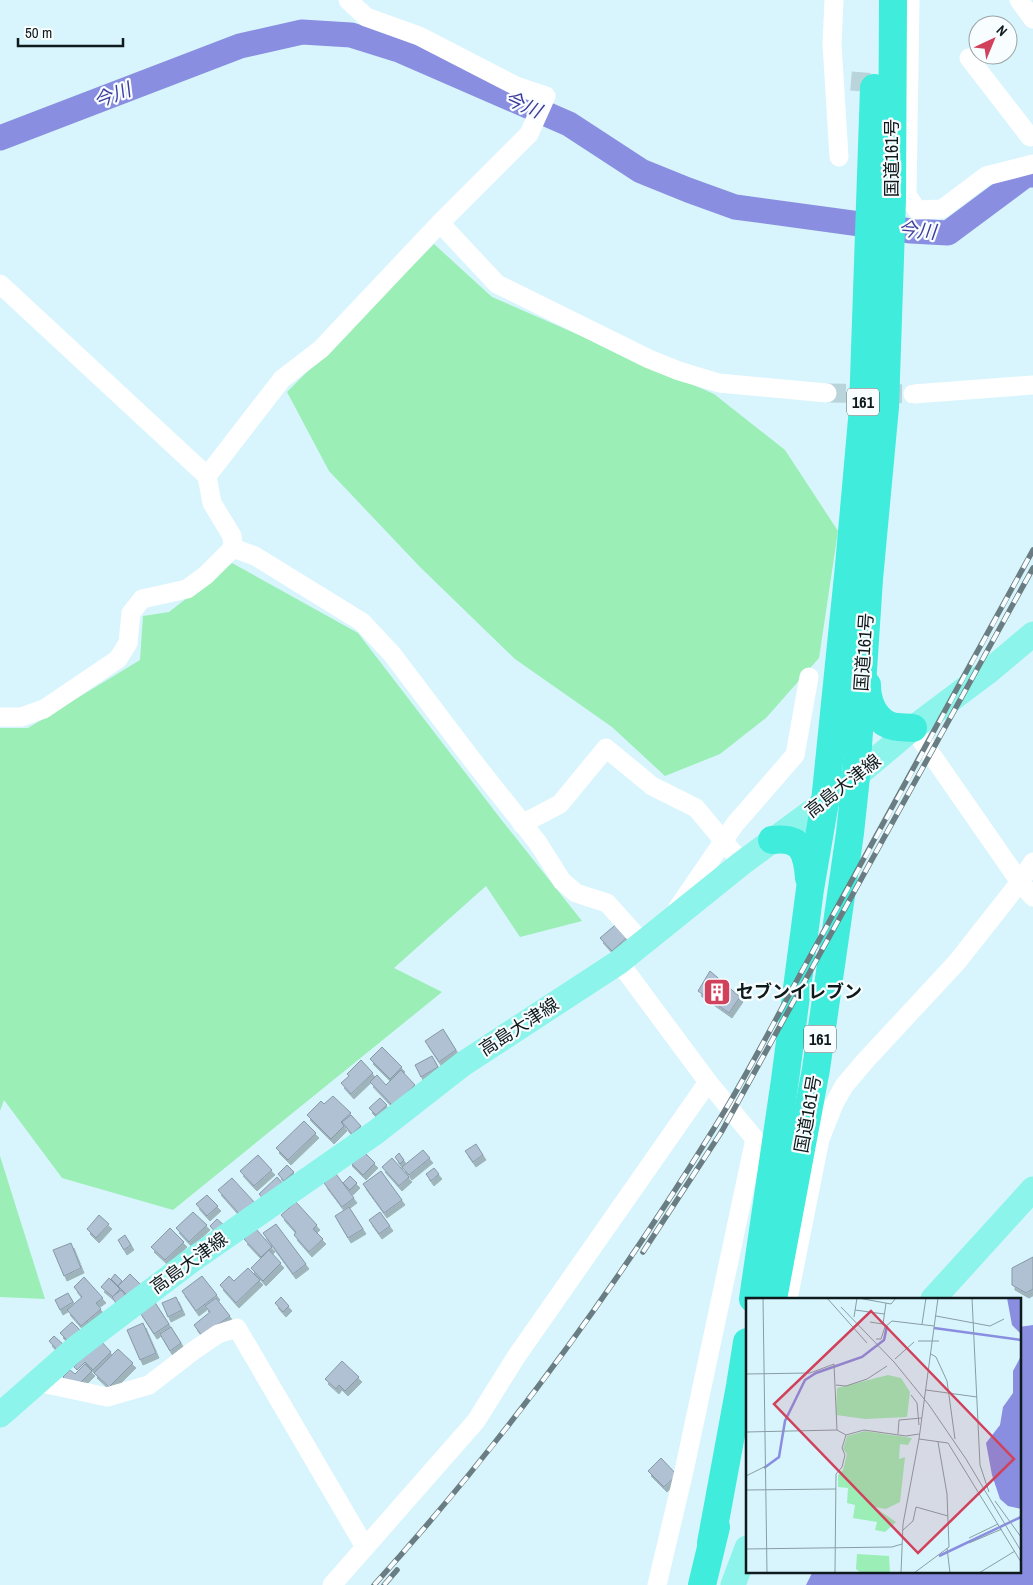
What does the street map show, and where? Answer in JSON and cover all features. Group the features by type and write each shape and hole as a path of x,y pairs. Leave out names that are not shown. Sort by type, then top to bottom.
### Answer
{"highway":[{"name":"国道161号","path":"773,1298 816,1069 846,856 843,782 863,408 876,0"},
{"name":"国道161号","path":"753,1298 785,1080 810,889 843,782 866,641 869,580 885,407 892,199 893,0"},
{"path":"846,856 838,842 828,832 843,782 861,615 869,580"},
{"path":"866,641 868,700 872,708 889,725 913,728"},
{"path":"781,833 801,825 843,782"},
{"path":"781,833 802,849 807,858 810,889"},
{"path":"712,1543 746,1348"},
{"path":"702,1585 746,1411"}],"main road":[{"name":"高島大津線","path":"843,782 989,671 1033,634"},
{"name":"高島大津線","path":"0,1415 76,1348 160,1283 376,1132 463,1064 619,962 781,833"},
{"path":"934,1298 1033,1189"},
{"path":"733,1585 746,1551"}],"street":[{"path":"207,476 282,379 321,349 440,223 530,134 546,96 516,86 419,36 366,17 348,0"},
{"path":"834,0 832,44 843,81 839,157"},
{"path":"910,0 903,86 907,195 917,210 942,209 986,176 1033,164"},
{"path":"1018,0 1033,18"},
{"path":"974,65 1030,137 1033,135"},
{"path":"440,223 497,284 649,359 679,371 719,383 827,393"},
{"path":"0,284 207,476 212,503 232,536 233,548 206,575 187,589 142,600 131,613 128,643 118,659 44,708 21,717 0,717"},
{"path":"913,394 1033,385"},
{"path":"233,548 255,556 362,622 392,654 444,724 538,843 562,881 576,893 606,903 643,943"},
{"path":"673,918 678,906 735,824 795,755 809,677"},
{"path":"913,728 1020,882 1033,897"},
{"path":"522,824 560,804 606,748 652,786 696,808 742,863"},
{"path":"788,1298 820,1139 834,1104 844,1086 957,962 1020,882 1033,862"},
{"path":"619,962 708,1082 756,1139 684,1471 657,1585"},
{"path":"332,1585 476,1421 516,1358 708,1082"},
{"path":"37,1382 108,1397 149,1385 193,1350 218,1334 237,1328 365,1547"}],"green space":[{"path":"434,244 492,297 714,394 785,450 838,531 819,658 766,718 720,754 665,776 612,727 515,659 420,567 329,471 287,392"},
{"path":"232,563 358,633 582,921 520,937 486,886 394,968 442,992 173,1210 62,1178 4,1100 0,1111 0,728 28,728 140,660 143,616 169,612"},
{"path":"0,1156 45,1299 0,1297"}],"water":[{"path":"1033,1325 1033,1585 806,1585 812,1572 1020,1572 1020,1327"}],"building":[{"path":"620,921 631,934 612,951 600,938"},
{"name":"セブンイレブン","path":"710,971 740,997 729,1013 698,991"},
{"path":"443,1029 456,1050 439,1062 425,1041"},
{"path":"382,1047 402,1067 390,1079 370,1059"},
{"path":"432,1056 438,1067 421,1077 415,1065"},
{"path":"361,1060 373,1073 351,1094 341,1083"},
{"path":"401,1070 415,1085 393,1106 370,1082 377,1075 386,1085"},
{"path":"333,1096 351,1113 341,1122 344,1126 331,1139 307,1115 321,1101 324,1104"},
{"path":"380,1098 387,1105 376,1115 369,1108"},
{"path":"351,1115 361,1126 352,1134 342,1122"},
{"path":"304,1121 316,1133 288,1160 276,1148"},
{"path":"476,1144 483,1155 473,1162 465,1151"},
{"path":"361,1149 375,1163 363,1175 349,1161"},
{"path":"423,1150 430,1158 409,1175 402,1167"},
{"path":"399,1153 404,1160 400,1164 395,1157"},
{"path":"258,1155 272,1170 254,1186 240,1171"},
{"path":"392,1158 409,1177 399,1186 382,1167"},
{"path":"287,1165 294,1172 284,1181 278,1174"},
{"path":"434,1168 439,1174 431,1181 426,1174"},
{"path":"381,1171 402,1200 384,1213 363,1184"},
{"path":"336,1174 354,1198 342,1207 324,1183"},
{"path":"350,1176 357,1183 350,1190 343,1183"},
{"path":"277,1177 284,1185 266,1202 259,1194"},
{"path":"232,1178 255,1203 241,1216 218,1190"},
{"path":"207,1195 218,1206 207,1216 196,1204"},
{"path":"296,1202 317,1225 313,1229 323,1239 309,1252 294,1235 296,1232 281,1215"},
{"path":"349,1207 363,1229 348,1238 335,1216"},
{"path":"193,1212 207,1225 189,1242 176,1228"},
{"path":"380,1212 390,1226 379,1234 369,1220"},
{"path":"99,1215 109,1224 96,1238 87,1229"},
{"path":"217,1219 226,1227 218,1235 210,1226"},
{"path":"276,1224 306,1264 293,1274 263,1233"},
{"path":"170,1228 184,1242 165,1260 151,1247"},
{"path":"256,1229 272,1247 261,1257 244,1239"},
{"path":"125,1235 131,1245 124,1250 118,1240"},
{"path":"71,1243 81,1268 64,1276 53,1250"},
{"path":"269,1250 281,1263 263,1281 251,1268"},
{"path":"1033,1257 1033,1289 1026,1293 1012,1285 1012,1268"},
{"path":"248,1268 260,1280 236,1303 220,1285 229,1276 234,1281"},
{"path":"115,1274 122,1281 118,1286 111,1279"},
{"path":"130,1274 141,1285 129,1297 118,1286"},
{"path":"202,1276 217,1295 196,1311 182,1291"},
{"path":"84,1277 103,1298 96,1303 101,1309 81,1326 67,1310 82,1297 74,1287"},
{"path":"109,1278 120,1289 113,1297 101,1287"},
{"path":"121,1290 126,1296 116,1303 112,1297"},
{"path":"68,1293 73,1302 60,1310 55,1300"},
{"path":"176,1297 182,1310 168,1317 162,1303"},
{"path":"281,1297 289,1306 283,1312 275,1303"},
{"path":"216,1298 230,1316 202,1336 194,1325 210,1312 205,1306"},
{"path":"154,1301 169,1324 154,1334 139,1311"},
{"path":"72,1322 82,1332 70,1343 60,1333"},
{"path":"143,1323 156,1353 140,1360 127,1330"},
{"path":"171,1327 181,1343 170,1351 160,1334"},
{"path":"54,1336 64,1345 58,1351 49,1341"},
{"path":"100,1340 111,1352 93,1370 85,1362 77,1370 74,1367"},
{"path":"118,1349 133,1363 109,1387 94,1373"},
{"path":"342,1361 359,1377 345,1391 339,1385 336,1389 325,1379"},
{"path":"85,1364 92,1371 74,1389 63,1377 70,1370 75,1374"},
{"path":"661,1458 677,1475 664,1487 648,1471"}],"waterway":[{"name":"今川","path":"0,138 240,46 302,32 351,35 399,50 569,124 641,171 735,207 911,231 948,233 1026,175 1033,175"}],"tunnel":[{"path":"851,81 887,84"},
{"path":"827,393 913,394"}],"railway":[{"path":"374,1585 467,1477 554,1365 636,1250 726,1110 1033,550"},
{"path":"643,1252 722,1131 1033,568"},
{"path":"384,1585 397,1570"}],"place":[{"name":"セブンイレブン","path":"717,992"}]}
